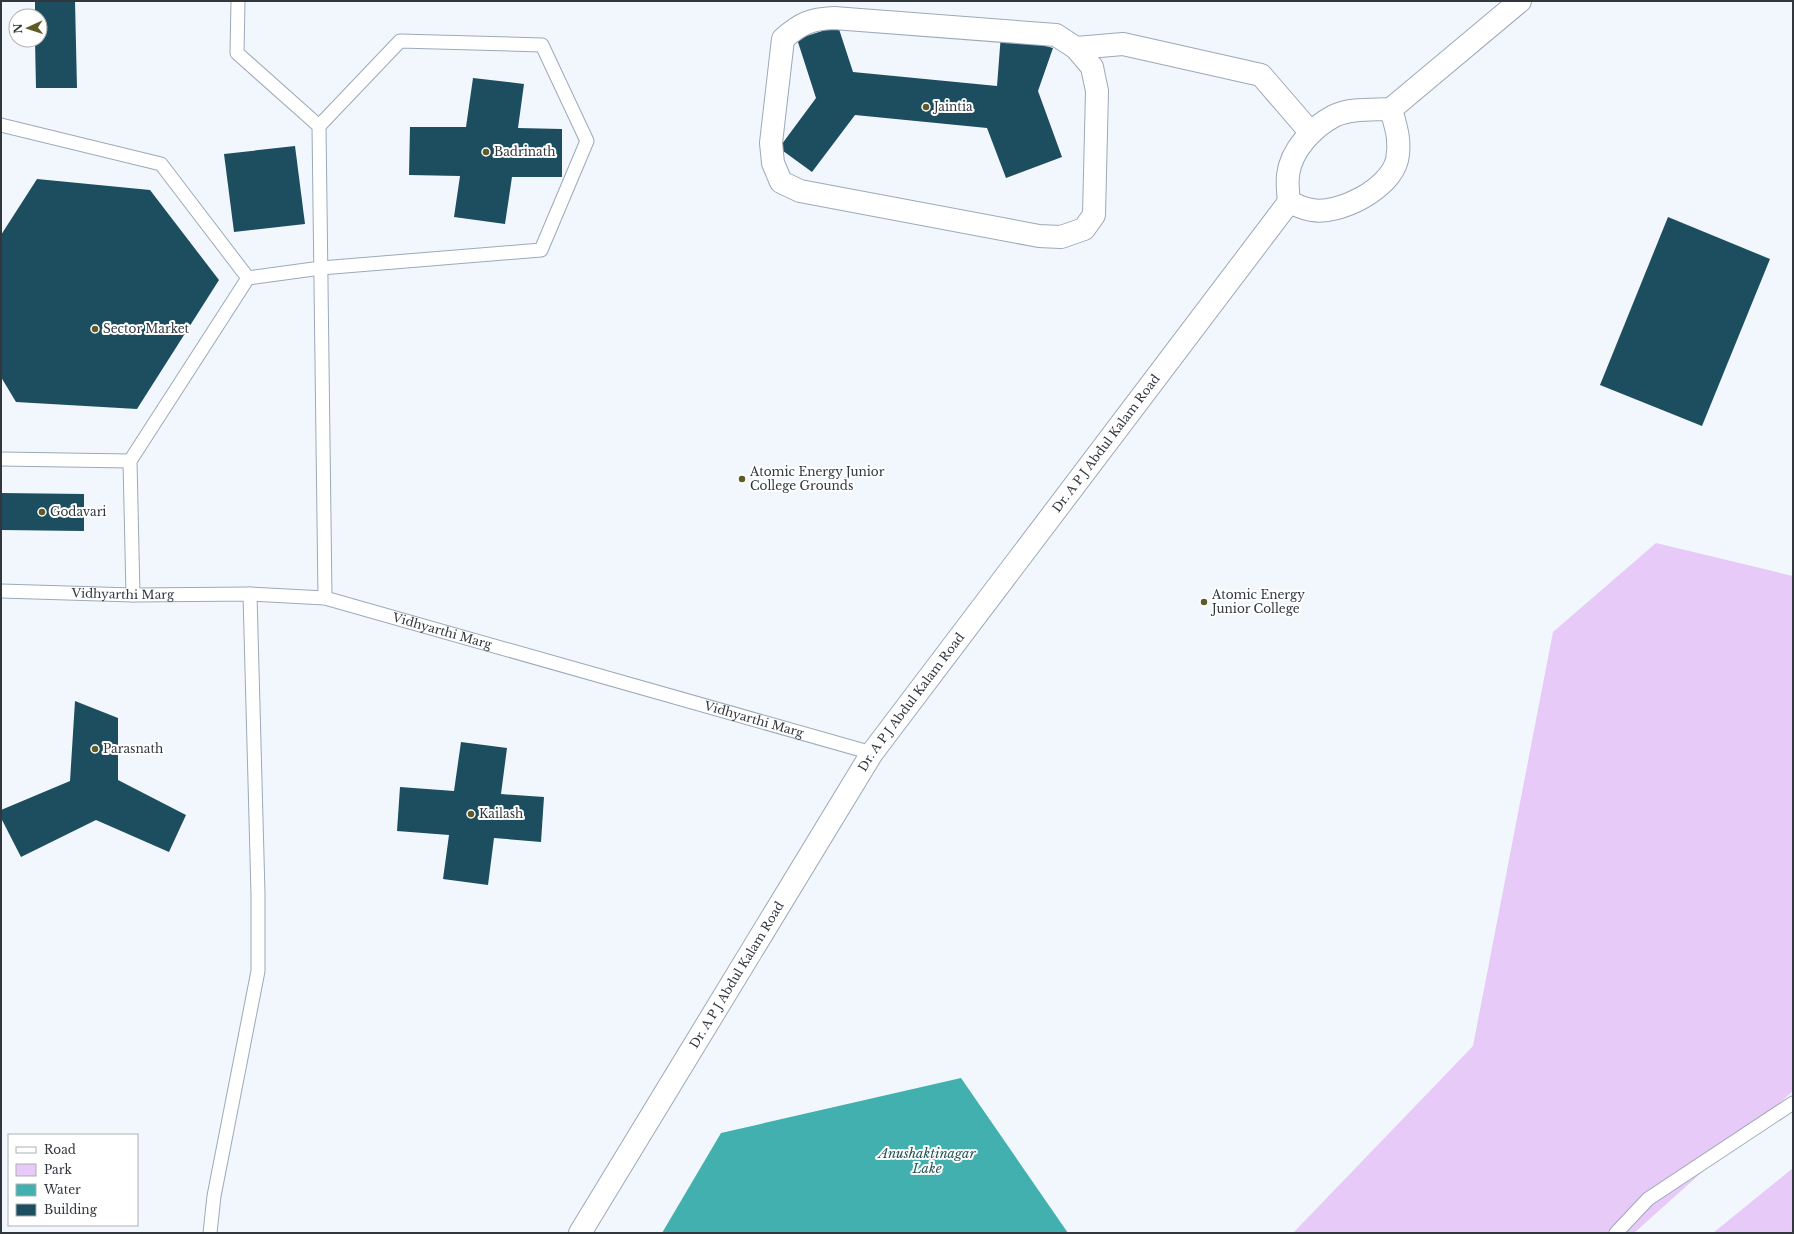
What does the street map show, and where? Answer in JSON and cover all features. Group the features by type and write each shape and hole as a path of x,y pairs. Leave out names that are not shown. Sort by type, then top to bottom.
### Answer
{"street":[{"path":"1392,109 1399,137 1396,162 1385,181 1363,198 1338,209 1313,210 1288,202 1288,174 1293,154 1311,133 1334,116 1358,110 1392,109 1520,1"},
{"path":"1076,48 1092,67 1097,91 1094,215 1084,229 1061,237 1039,236 800,191 781,182 772,163 771,143 773,119 784,39 796,27 815,19 834,18 1056,36 1076,48 1123,44 1261,75 1311,133"},
{"name":"Dr. A P J Abdul Kalam Road","path":"580,1233 872,752 1288,202"}],"lane":[{"path":"238,1 237,53 319,126"},
{"path":"133,595 130,460 248,278 321,268 541,250 587,142 542,45 400,41 319,126 321,268 325,598"},
{"path":"1,125 161,164 248,278"},
{"path":"1,459 130,460"},
{"name":"Vidhyarthi Marg","path":"1,591 133,595 250,594 325,598 872,752"},
{"path":"210,1233 214,1196 258,971 258,894 250,594"},
{"path":"1616,1233 1648,1198 1793,1103"}],"green space":[{"path":"1656,543 1793,576 1793,1091 1634,1233 1293,1233 1473,1046 1553,632"},
{"path":"1793,1168 1793,1233 1713,1233"}],"water":[{"name":"Anushaktinagar Lake","path":"961,1078 1068,1233 662,1233 721,1133"}],"building":[{"path":"35,1 75,1 77,88 36,88 35,48 48,48 48,8 35,8"},
{"name":"Jaintia","path":"838,26 853,72 997,86 1001,34 1053,48 1038,91 1062,157 1006,178 987,128 855,115 812,172 779,148 816,98 797,39"},
{"name":"Badrinath","path":"473,78 524,84 518,128 562,129 562,177 512,177 505,224 454,217 460,176 409,175 410,127 466,127"},
{"path":"295,146 305,224 234,232 224,154"},
{"name":"Sector Market","path":"37,179 150,190 219,280 137,409 16,402 1,377 1,235"},
{"path":"1668,217 1770,259 1702,426 1600,385"},
{"name":"Godavari","path":"1,493 84,494 84,531 1,530"},
{"name":"Parasnath","path":"75,701 118,718 118,780 186,815 169,852 96,820 21,857 1,818 1,810 70,781"},
{"name":"Kailash","path":"461,742 507,748 501,794 544,797 541,842 494,838 488,885 443,879 449,835 397,831 400,787 454,791"}],"place":[{"name":"Jaintia","path":"926,107"},
{"name":"Badrinath","path":"486,152"},
{"name":"Sector Market","path":"95,329"},
{"name":"Atomic Energy Junior College Grounds","path":"742,479"},
{"name":"Godavari","path":"42,512"},
{"name":"Atomic Energy Junior College","path":"1204,602"},
{"name":"Parasnath","path":"95,749"},
{"name":"Kailash","path":"471,814"}]}
